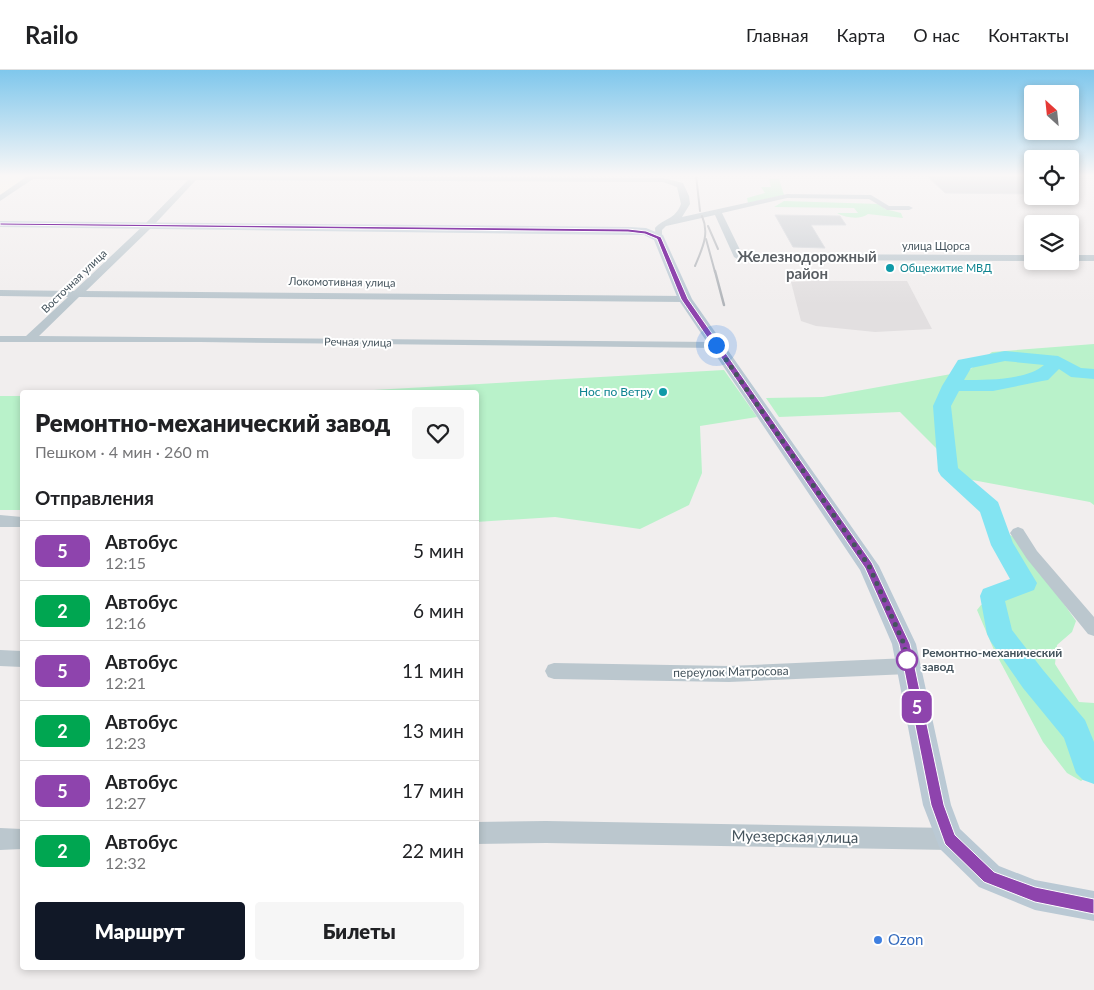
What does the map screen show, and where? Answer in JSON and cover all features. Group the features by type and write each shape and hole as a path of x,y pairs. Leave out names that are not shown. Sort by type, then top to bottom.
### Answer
{"main road":[{"path":"0,224 628,231 646,232 659,238 685,299 869,566 904,644 937,805 950,839 989,877 1035,895 1094,906"}],"street":[{"name":"Восточная улица","path":"29,339 156,218"},
{"path":"673,221 676,218"},
{"path":"659,238 658,230 663,224 690,218"},
{"name":"улица Щорса","path":"720,218 739,257 1024,258"},
{"path":"1079,258 1094,258"},
{"name":"Локомотивная улица","path":"0,293 685,299"},
{"name":"Речная улица","path":"0,340 200,339 716,345"},
{"path":"0,521 20,522"},
{"path":"1018,533 1032,555 1094,629"},
{"path":"0,658 20,659"},
{"name":"переулок Матросова","path":"554,671 729,674 908,666"},
{"name":"Муезерская улица","path":"479,833 546,832 950,839"},
{"path":"0,839 20,839"}],"shaded area":[{"path":"812,278 820,278 822,281 907,281 932,329 875,332 816,326 801,321 791,282 813,281"}],"green space":[{"path":"1094,344 1094,505 1090,502 967,479 900,412 779,417 766,398 823,397 968,371 992,352"},
{"path":"724,370 757,417 700,426 702,473 689,505 640,529 555,517 479,522 479,390 373,390"},
{"path":"0,396 20,396 20,510 0,510"},
{"path":"1010,535 1018,539 1076,621 1072,632 1057,645 1055,664 1079,702 1094,703 1094,771 1081,781 1067,773 1043,742 994,650 977,610 981,605 1014,596 1033,587 1003,538"}],"building":[{"path":"777,218 841,218 846,225 811,225 825,248 793,247"}],"waterway":[{"path":"952,386 964,364 1005,356 1058,361"},
{"path":"952,386 993,385 1042,376 1058,361"},
{"path":"1058,361 1077,373 1094,374"},
{"path":"952,386 942,406 948,471 990,508 1002,545 1025,583 992,596 1000,634 1033,679 1075,730 1087,762 1094,769"}],"railway":[{"path":"695,266 705,235 703,218"},
{"path":"708,226 718,249"},
{"path":"706,239 715,272"},
{"path":"715,271 724,305"}],"bus line":[{"name":"5","path":"0,224 628,231 646,232 659,238 685,299 869,566 886,600 904,644 937,805 950,839 989,877 1035,895 1094,906"}],"place":[{"name":"Общежитие МВД","path":"890,268"},
{"name":"Нос по Ветру","path":"663,392"},
{"name":"Ремонтно-механический завод","path":"907,660"},
{"name":"Ozon","path":"878,940"}],"district":[{"name":"Железнодорожный район","path":"807,266"}],"route":[{"path":"716,345 869,566 886,600 904,644 907,660"}]}
